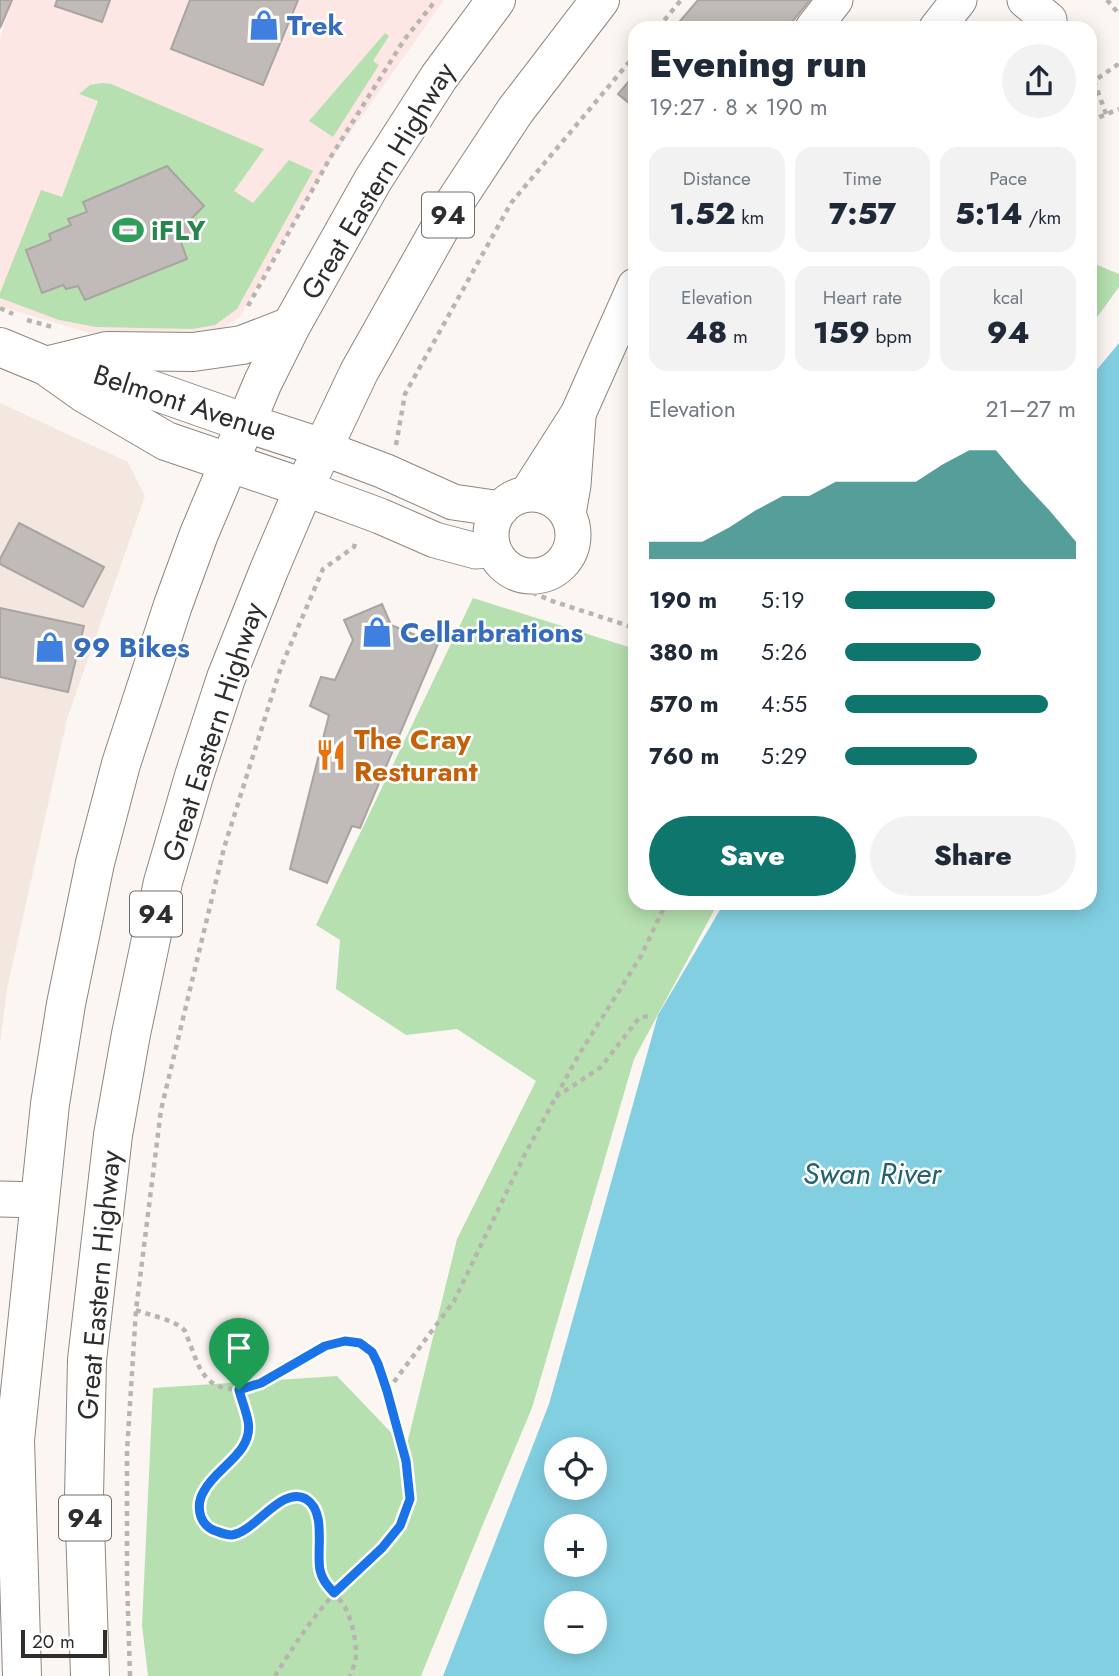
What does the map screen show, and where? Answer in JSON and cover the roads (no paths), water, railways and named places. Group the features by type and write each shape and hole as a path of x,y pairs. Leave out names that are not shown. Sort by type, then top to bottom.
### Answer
{"main road":[{"name":"Great Eastern Highway","path":"22,1676 15,1440 50,1104 64,1017 98,851 121,764 173,605 263,382 340,236 380,168 439,77 496,0"},
{"name":"Great Eastern Highway","path":"90,1676 84,1496 87,1360 113,1135 161,893 194,776 226,678 269,570 359,372 453,205 515,111 600,0"},
{"path":"47,366 107,351 193,352 242,345 291,326"},
{"name":"Belmont Avenue","path":"0,348 47,366 84,393 166,441 304,488"},
{"name":"Belmont Avenue","path":"47,366 92,369 323,448"}],"lane":[{"path":"818,21 835,0"},
{"path":"942,21 959,0"},
{"path":"1025,0 1048,21"},
{"path":"323,448 384,471 453,502 514,501 539,494 550,498 568,513 573,526 570,553 562,564 551,572 525,576 505,567 493,549 493,521 514,501 578,414 628,302"},
{"path":"568,513 573,485 578,414"},
{"path":"304,488 435,540 476,551 493,549"},
{"path":"0,1199 40,1200"}],"water":[{"name":"Swan River","path":"1119,343 1119,1676 443,1676 549,1404 658,1015 720,910 1097,910 1097,370"}],"place":[{"name":"Trek","path":"264,25"},
{"name":"iFLY","path":"128,230"},
{"name":"Cellarbrations","path":"377,632"},
{"name":"99 Bikes","path":"50,647"},
{"name":"The Cray Resturant","path":"331,755"}]}
